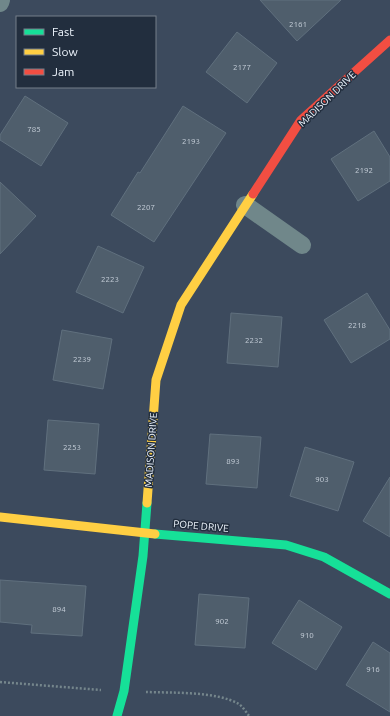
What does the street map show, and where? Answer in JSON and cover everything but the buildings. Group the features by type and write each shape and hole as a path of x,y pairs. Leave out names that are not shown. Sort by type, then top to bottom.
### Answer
{"street":[{"name":"MADISON DRIVE","path":"117,716 124,691 145,533 156,380 181,305 301,120 390,40"},
{"path":"245,205 302,245"},
{"name":"POPE DRIVE","path":"0,517 145,533 286,545 324,557 390,594"}],"path":[{"path":"0,682 105,690"},
{"path":"141,692 208,695 222,698 240,705 249,716"}],"traffic: fast":[{"path":"117,716 124,691 143,556 147,503"},
{"path":"155,534 286,545 324,557 390,594"}],"traffic: slow":[{"path":"147,503 156,380 181,305 253,194"},
{"path":"0,517 155,534"}],"traffic: jam":[{"path":"253,194 301,120 390,40"}]}
